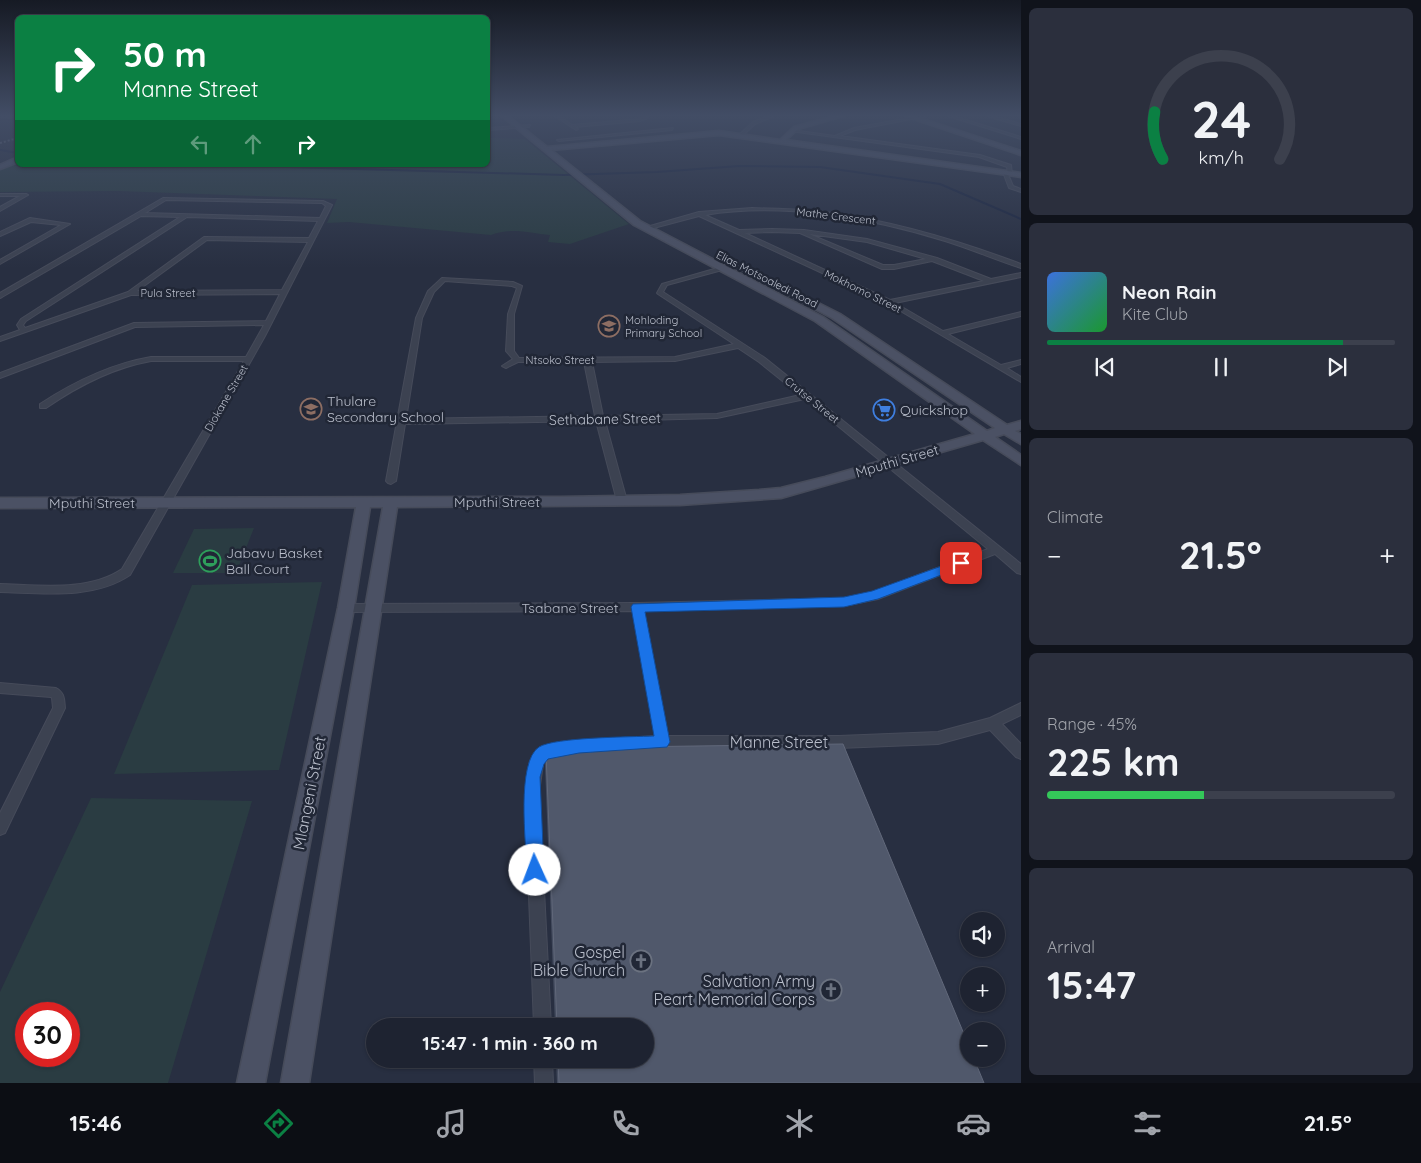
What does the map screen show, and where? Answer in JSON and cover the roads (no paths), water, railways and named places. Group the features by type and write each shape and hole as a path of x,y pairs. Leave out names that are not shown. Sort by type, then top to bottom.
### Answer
{"main road":[{"name":"Elias Motsoaledi Road","path":"572,167 659,224 836,316 1021,440"},
{"name":"Elias Motsoaledi Road","path":"576,167 621,212 646,228 721,269 818,319 1021,461"},
{"path":"956,167 1021,175"},
{"name":"Mputhi Street","path":"0,503 622,501 680,500 781,493 1021,425"},
{"path":"295,1083 392,502"},
{"name":"Mlangeni Street","path":"251,1083 346,608 364,503"}],"street":[{"path":"1009,167 1007,174 1011,187 1021,191"},
{"path":"0,195 26,195 0,209"},
{"name":"Diokane Street","path":"0,588 87,587 106,584 119,579 126,572 268,323 329,205 323,202 165,199 138,214"},
{"name":"Mathe Crescent","path":"646,228 699,214 786,210 868,220 962,243 1021,266"},
{"path":"0,296 138,214 322,220"},
{"name":"Mokhomo Street","path":"699,214 889,302 1021,380"},
{"path":"24,331 20,325 23,320 185,216"},
{"path":"0,234 24,222 38,219 67,224 0,262"},
{"path":"737,232 797,231 868,240 935,259 990,281"},
{"path":"797,231 882,267 894,268 935,259"},
{"path":"130,293 206,238 311,240"},
{"name":"Crutse Street","path":"735,265 665,284 660,293 762,360 1021,570"},
{"path":"889,302 1021,274"},
{"name":"Ntsoko Street","path":"401,422 421,312 439,282 447,279 513,284 520,287 510,320 510,351 517,360 588,361 681,358 741,345"},
{"name":"Pula Street","path":"0,339 130,293 285,292"},
{"path":"944,333 1021,314"},
{"path":"0,376 134,325 268,323"},
{"path":"43,406 76,385 137,361 152,359 248,359"},
{"path":"506,366 517,360"},
{"path":"588,361 600,419 622,501"},
{"path":"1000,368 1021,362"},
{"name":"Sethabane Street","path":"401,422 717,416 806,396"},
{"path":"391,481 401,422"},
{"name":"Tsabane Street","path":"346,608 638,607 812,604 860,600 996,550"},
{"path":"638,607 662,742"},
{"path":"0,688 42,690 58,695 59,708 0,828"},
{"name":"Manne Street","path":"542,1018 532,792 537,761 544,752 560,748 662,742 839,742 938,738 992,723 1021,710"},
{"path":"992,723 1021,754"},
{"path":"839,742 847,761"},
{"path":"543,1068 544,1083"}],"waterway":[{"path":"292,167 564,175 657,172 732,167"},
{"path":"783,167 820,167 940,184 1021,219"}],"place":[{"name":"Mohloding Primary School","path":"609,326"},
{"name":"Thulare Secondary School","path":"311,409"},
{"name":"Quickshop","path":"884,410"},
{"name":"Jabavu Basket Ball Court","path":"210,561"},
{"name":"Gospel Bible Church","path":"641,961"},
{"name":"Salvation Army Peart Memorial Corps","path":"831,990"}]}
